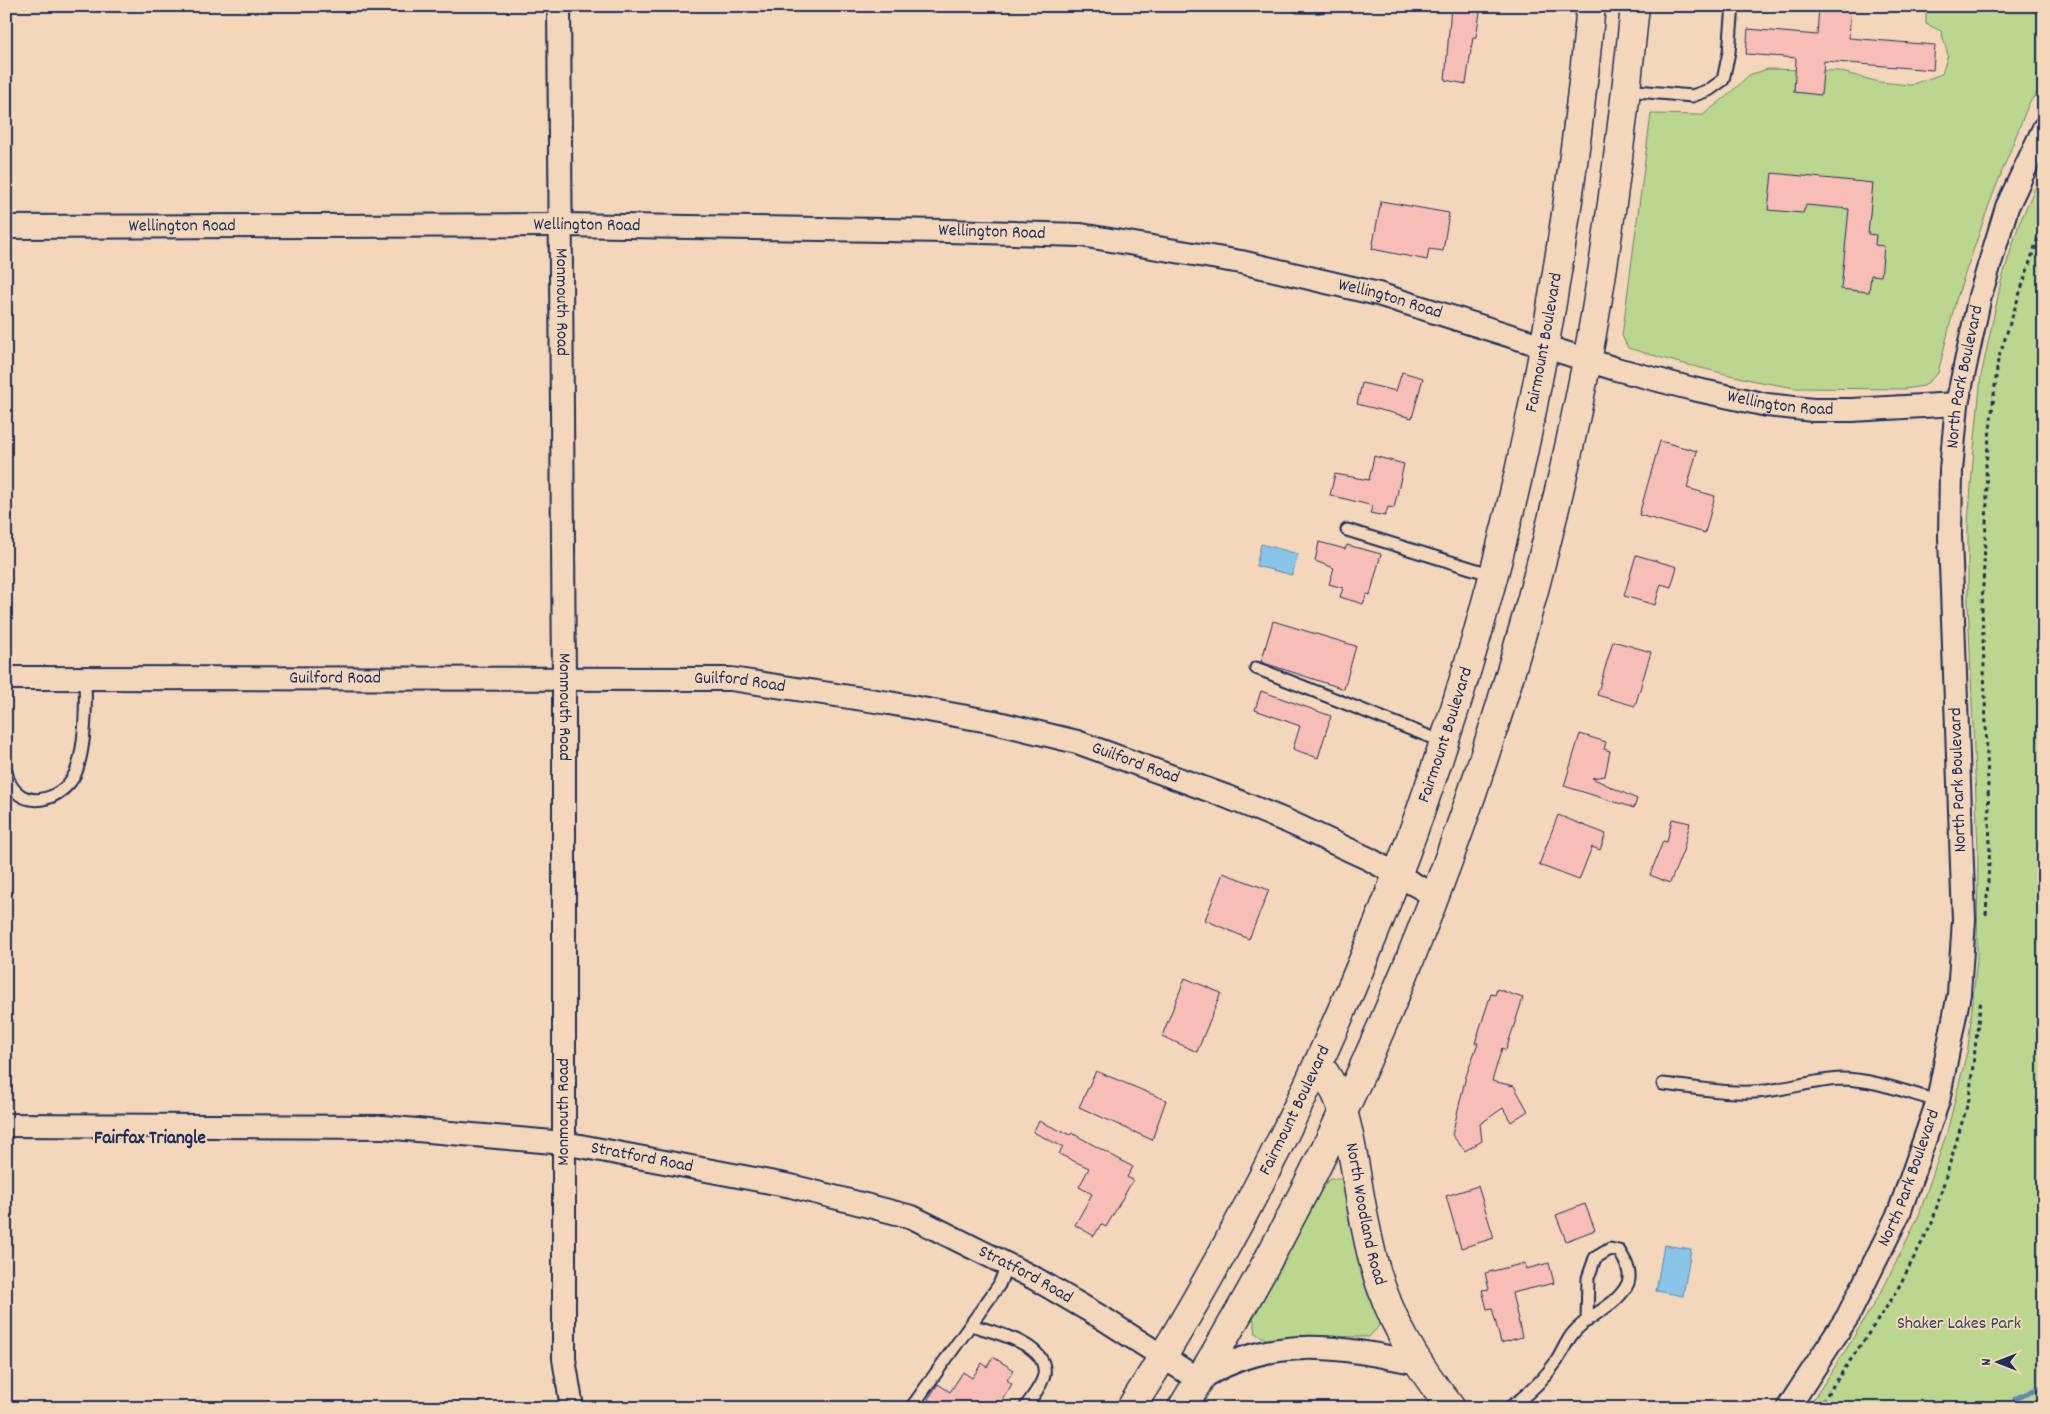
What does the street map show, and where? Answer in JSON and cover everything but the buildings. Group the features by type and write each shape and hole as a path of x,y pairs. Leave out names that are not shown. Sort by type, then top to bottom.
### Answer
{"main road":[{"name":"Fairmount Boulevard","path":"1131,1408 1163,1357 1252,1198 1318,1064 1354,982 1397,874 1443,742 1493,575 1518,475 1544,347 1570,184 1591,6"},
{"path":"1182,1408 1293,1214 1344,1110 1381,1028 1435,896 1479,776 1519,644 1554,511 1587,360 1606,239 1635,6"},
{"name":"North Woodland Road","path":"1318,1064 1332,1082 1344,1110 1374,1264 1390,1310 1408,1348 1451,1408"}],"street":[{"name":"Monmouth Road","path":"559,6 564,679 564,1359 572,1408"},
{"name":"North Park Boulevard","path":"1788,1408 1853,1307 1899,1213 1938,1102 1959,994 1964,920 1950,537 1952,470 1957,404 1980,296 2007,207 2044,128"},
{"name":"Wellington Road","path":"6,227 560,225 1080,235 1241,262 1378,294 1587,360 1693,390 1767,405 1813,410 1852,410 1957,404"},
{"name":"Guilford Road","path":"6,678 732,679 889,703 1004,724 1076,742 1226,796 1329,840 1397,874 1435,896"},
{"name":"Stratford Road","path":"6,1125 383,1127 564,1143 791,1186 912,1217 1007,1265 1084,1307 1199,1380"},
{"path":"1199,1380 1222,1366 1242,1358 1262,1353 1300,1348 1346,1349 1418,1364"}],"lane":[{"path":"1298,6 1319,6"},
{"path":"1626,90 1692,96 1709,90 1722,80 1729,52 1733,6"},
{"path":"1347,530 1493,575"},
{"path":"1256,668 1443,742"},
{"path":"6,771 15,791 24,798 38,801 50,799 61,792 69,783 78,768 82,741 86,702 84,678"},
{"path":"1663,1084 1732,1092 1766,1091 1806,1083 1843,1079 1875,1084 1938,1102"},
{"path":"1509,1408 1522,1399 1555,1363 1574,1332 1616,1299 1628,1282 1628,1266 1619,1251 1610,1248 1595,1258 1588,1278 1587,1321"},
{"path":"911,1408 999,1285 1007,1265"},
{"path":"970,1325 1016,1339 1034,1351 1044,1362 1042,1382 1025,1408"}],"green space":[{"path":"1926,6 2044,6 2044,84 2029,103 1990,202 1956,300 1938,373 1924,386 1904,389 1795,388 1755,381 1628,348 1622,336 1651,114 1703,115 1749,75 1768,69 1838,71 1879,82 1910,85 1942,74 1948,55 1941,31 1926,24"},
{"name":"Shaker Lakes Park","path":"2044,168 2044,1408 1808,1408 1884,1287 1919,1215 1947,1132 1968,1048 1977,959 1978,849 1968,602 1968,524 1974,448 1981,376 2001,282 2019,224"},
{"path":"1330,1179 1340,1179 1345,1184 1380,1314 1380,1325 1369,1337 1320,1336 1268,1340 1256,1334 1253,1317 1257,1300 1323,1185"}],"water":[{"path":"1261,544 1298,554 1292,575 1256,566"},
{"path":"1664,1245 1691,1249 1683,1296 1656,1291"}],"waterway":[{"path":"2015,1408 2015,1399 2044,1386"}],"district":[{"name":"Fairfax Triangle","path":"150,1139"}]}
